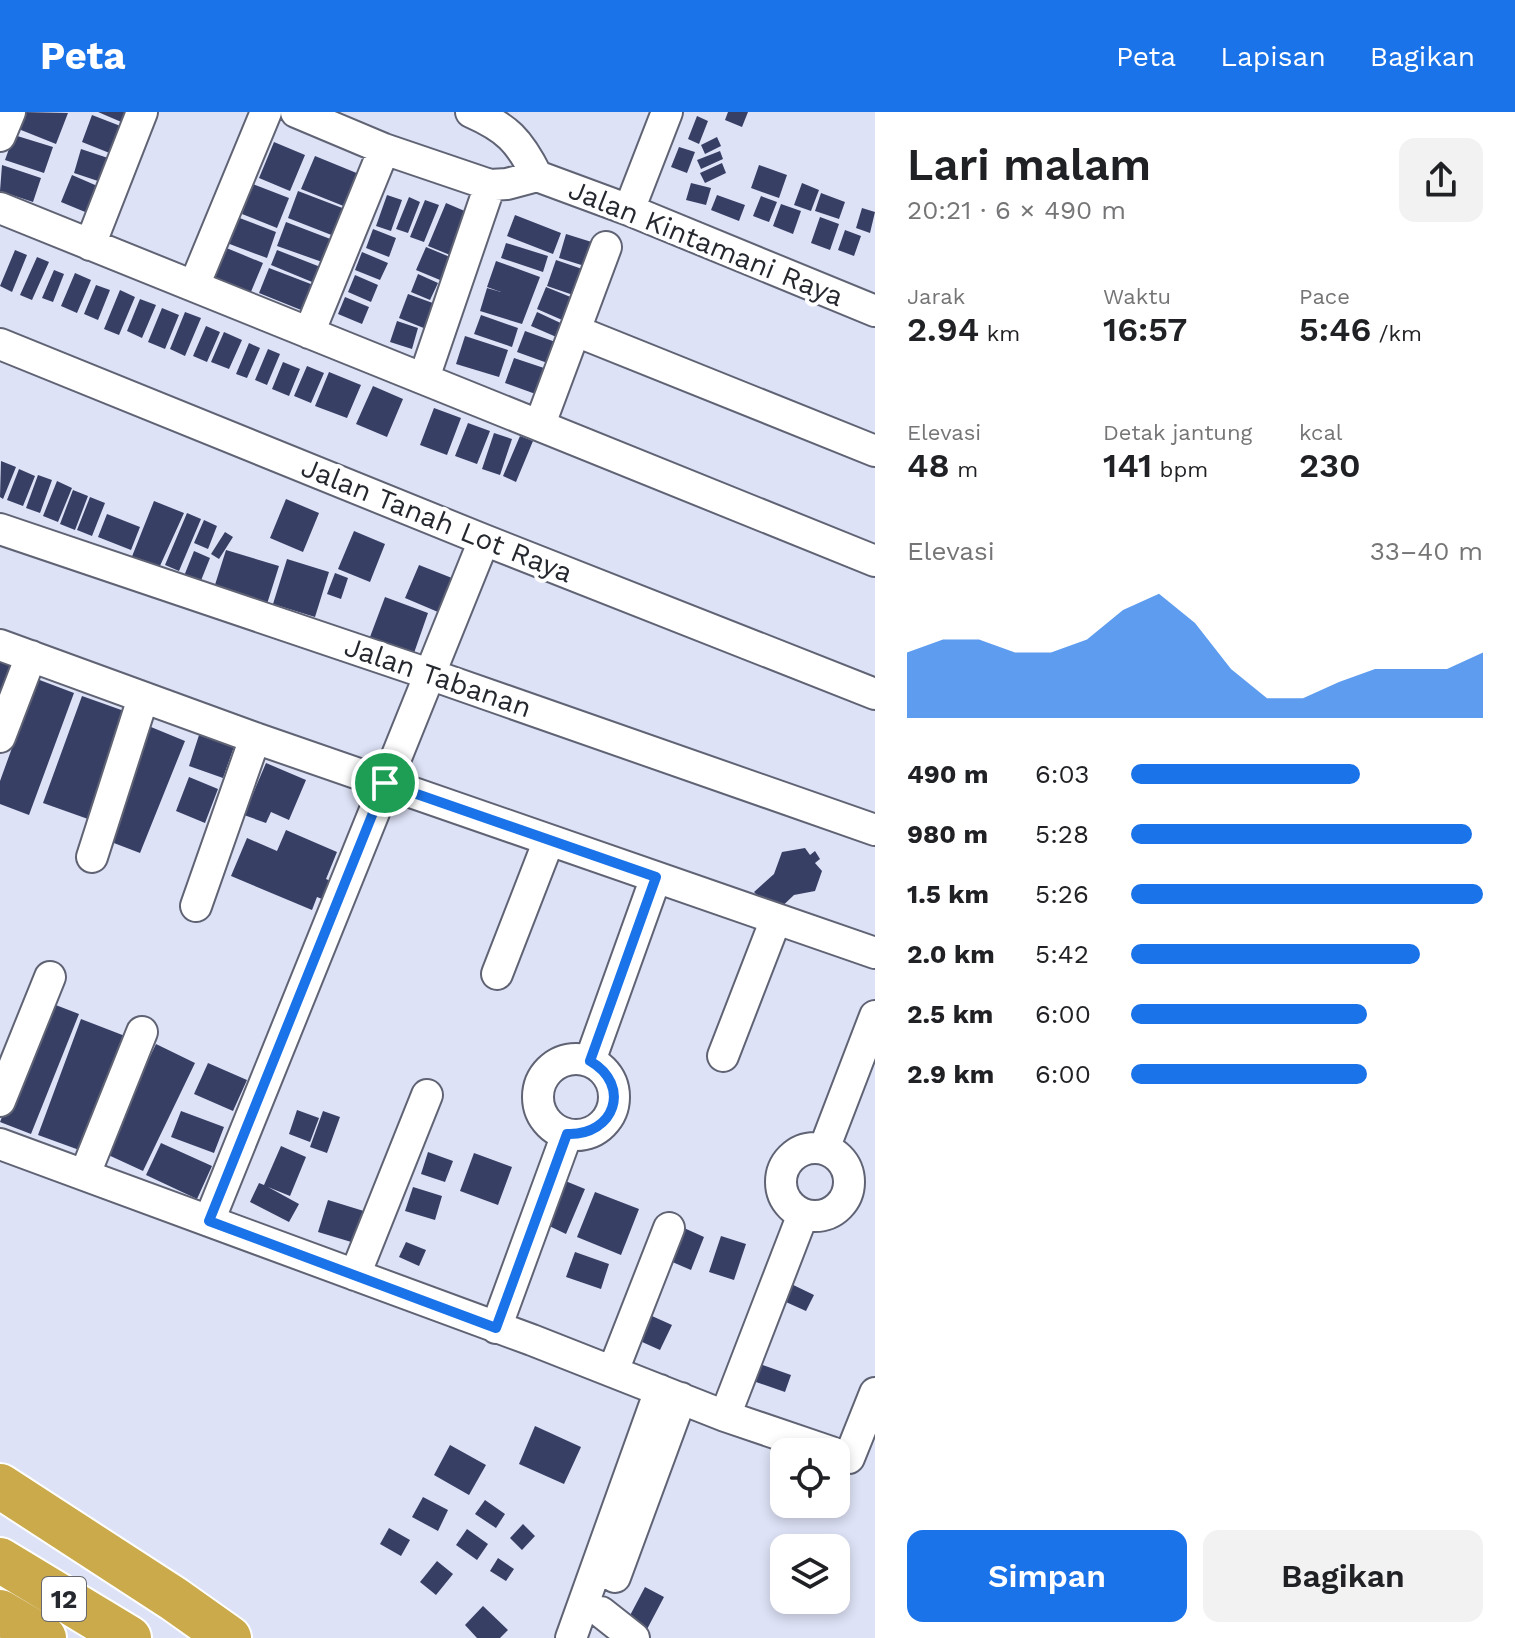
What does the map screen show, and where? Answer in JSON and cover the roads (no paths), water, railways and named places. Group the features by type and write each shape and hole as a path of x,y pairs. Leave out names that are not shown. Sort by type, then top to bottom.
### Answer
{"highway":[{"path":"0,1486 229,1638"},
{"name":"12","path":"0,1560 129,1638"},
{"name":"12","path":"0,1612 44,1638"}],"street":[{"path":"0,136 10,112"},
{"path":"90,245 142,112"},
{"path":"194,286 266,112"},
{"path":"296,112 384,149 490,185 537,176 523,148 519,124 471,112"},
{"path":"629,210 667,112"},
{"path":"309,333 384,149"},
{"name":"Jalan Kintamani Raya","path":"537,176 629,210 875,311"},
{"path":"424,378 490,185"},
{"path":"0,208 875,561"},
{"path":"540,424 606,247"},
{"path":"576,331 875,451"},
{"name":"Jalan Tanah Lot Raya","path":"0,344 875,694"},
{"name":"Jalan Tabanan","path":"0,529 429,674 875,830"},
{"path":"209,1221 484,540"},
{"path":"0,645 255,738 875,953"},
{"path":"0,737 31,656"},
{"path":"92,857 143,698"},
{"path":"196,906 255,738"},
{"path":"497,974 549,840"},
{"path":"590,1061 656,877"},
{"path":"723,1056 776,919"},
{"path":"0,1101 50,977"},
{"path":"824,1149 875,1016"},
{"path":"85,1174 142,1032"},
{"path":"576,1058 590,1061 600,1066 612,1085 612,1108 607,1118 590,1132 567,1134 555,1129 545,1119 539,1106 538,1093 542,1079 551,1068 563,1061 576,1058"},
{"path":"355,1275 427,1095"},
{"path":"496,1328 567,1134"},
{"path":"0,1144 789,1438"},
{"path":"824,1149 843,1163 849,1186 838,1208 827,1214 803,1214 787,1202 783,1192 783,1172 795,1155 804,1150 824,1149"},
{"path":"725,1416 803,1214"},
{"path":"613,1371 669,1228"},
{"path":"850,1453 875,1393"},
{"path":"634,1638 595,1625 670,1394"},
{"path":"571,1638 670,1394"}]}
